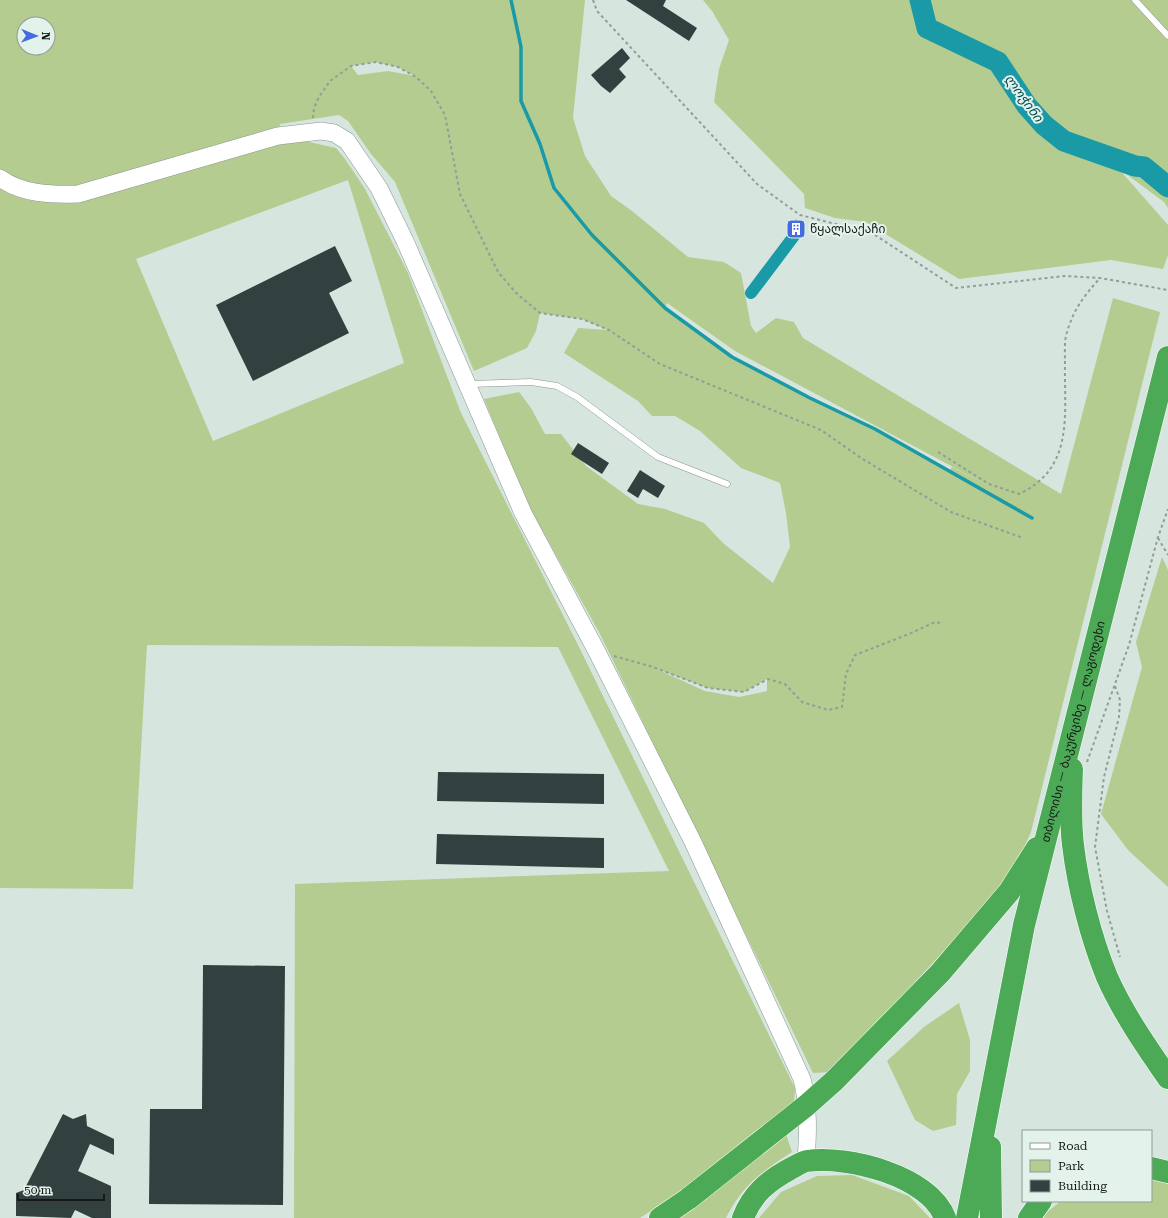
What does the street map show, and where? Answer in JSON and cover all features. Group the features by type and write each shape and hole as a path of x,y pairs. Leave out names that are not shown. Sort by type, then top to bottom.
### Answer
{"highway":[{"name":"თბილისი — ბაკურციხე — ლაგოდეხი","path":"967,1218 1024,925 1046,833 1168,357"},
{"path":"1073,732 1071,808 1073,845 1093,932 1107,976 1127,1016 1168,1078"},
{"path":"660,1218 688,1200 807,1105 834,1081 940,973 1009,892 1046,833"},
{"name":"თბილისი — ბაკურციხე — ლაგოდეხი","path":"989,1109 991,1218"},
{"path":"743,1218 748,1206 756,1195 770,1181 806,1161 845,1162 868,1166 905,1179 930,1196 942,1209 945,1218"},
{"path":"1152,1168 1168,1172"},
{"path":"1028,1218 1039,1202"}],"street":[{"path":"0,178 6,182 34,193 59,195 78,194 256,141 278,136 321,130 334,134 347,142 379,188 405,241 523,513 596,650 693,842 802,1079 807,1105 808,1131 806,1161"},
{"path":"802,1079 818,1084 834,1081"}],"lane":[{"path":"1135,0 1168,36"},
{"path":"468,384 531,382 557,386 577,397 658,457 727,484"}],"path":[{"path":"593,0 597,11 757,184 800,215 872,233 956,288 1065,276 1100,278 1168,290"},
{"path":"312,131 314,108 319,97 330,81 351,66 376,62 398,67 416,77 431,91 445,115 460,194 498,272 516,293 540,313 582,319 609,330 660,364 821,430 862,458 951,512 1023,538"},
{"path":"938,452 988,484 1019,494 1035,487 1048,473 1057,456 1063,438 1066,416 1066,333 1079,301 1100,278"},
{"path":"1086,766 1129,645 1158,537 1168,509"},
{"path":"1158,537 1168,555"},
{"path":"596,650 653,667 708,688 744,692 768,679 785,684 802,702 828,710 842,707 846,674 855,655 935,622 940,623"},
{"path":"1115,685 1120,700 1119,717 1104,777 1095,847 1107,911 1120,957"}],"green space":[{"path":"0,0 585,0 573,118 585,156 611,196 632,211 688,257 724,262 741,273 751,326 756,333 776,318 794,322 803,338 1061,494 1113,298 1160,312 1031,832 1016,866 978,914 832,1072 813,1073 600,634 527,503 484,399 519,392 531,408 545,434 561,434 586,466 638,504 665,509 704,523 723,543 773,583 790,547 786,513 780,483 741,468 700,431 675,416 652,416 638,401 564,353 578,328 608,330 582,319 540,313 536,331 527,348 474,371 395,182 371,154 348,121 339,115 280,124 278,135 312,131 309,142 336,148 365,189 408,273 461,413 579,647 795,1088 794,1104 680,1192 640,1218 294,1218 295,884 669,871 558,647 147,645 133,889 0,888","holes":["375,62 398,67 415,76 388,71 358,75 351,66","348,180 404,363 213,441 136,259","667,303 735,351 998,491 952,467 950,470 875,429 810,398 732,357 665,309","654,668 708,688 744,692 767,679 767,691 739,697 705,691"]},
{"path":"703,0 1168,0 1168,208 1164,202 1118,168 1168,225 1168,255 1163,269 1111,260 959,279 866,222 835,218 805,208 804,194 714,102 719,69 729,40 712,11"},
{"path":"1162,557 1168,570 1168,887 1128,850 1101,814 1142,667 1136,642"},
{"path":"959,1003 970,1040 970,1071 957,1094 956,1125 933,1131 915,1120 887,1061 924,1027"},
{"path":"786,1134 792,1152 762,1173 746,1188 726,1218 669,1218"},
{"path":"852,1175 909,1196 930,1218 759,1218 781,1192 817,1176"},
{"path":"1152,1179 1168,1184 1168,1218 1044,1218 1046,1213 1060,1202 1152,1202"}],"building":[{"path":"626,0 666,0 663,6 697,28 689,41"},
{"path":"622,48 630,58 619,69 626,77 610,93 591,75"},
{"name":"წყალსაქაჩი","path":"796,219 805,227 797,238 788,231"},
{"path":"335,246 352,281 329,293 349,333 253,381 216,305"},
{"path":"578,443 609,463 602,474 571,454"},
{"path":"640,470 665,486 658,498 643,489 638,498 627,491"},
{"path":"438,772 604,774 604,804 437,801"},
{"path":"437,834 604,838 604,868 436,864"},
{"path":"203,965 285,966 283,1205 149,1204 150,1109 202,1109"},
{"path":"63,1114 73,1119 86,1114 87,1126 114,1139 114,1155 90,1144 78,1171 111,1186 111,1218 92,1218 75,1210 71,1218 16,1216 16,1193 24,1190"}],"waterway":[{"path":"511,0 521,47 521,101 540,144 554,188 592,235 665,308 732,357 810,398 875,429 1032,518"},
{"name":"ლოჭინი","path":"920,0 927,28 998,62 1027,106 1044,125 1064,141 1135,166 1144,167 1168,187"},
{"path":"751,293 794,236"}],"place":[{"name":"წყალსაქაჩი","path":"796,229"}]}
